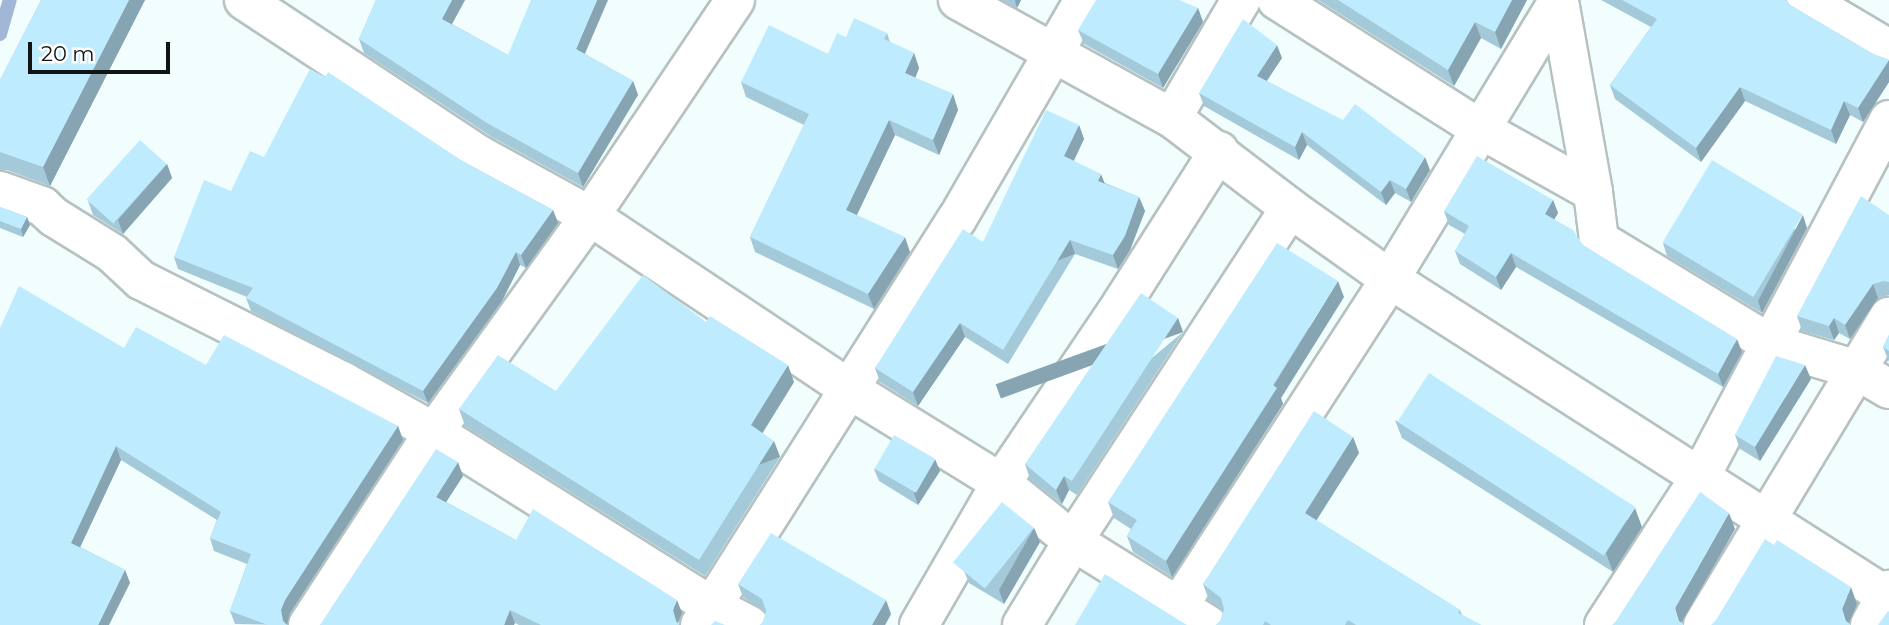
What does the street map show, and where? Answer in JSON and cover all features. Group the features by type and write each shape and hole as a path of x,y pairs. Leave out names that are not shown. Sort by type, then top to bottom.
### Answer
{"street":[{"path":"244,0 481,156 590,216 849,389 1001,482 1073,541 1193,616 1390,279 1559,0"},
{"path":"308,625 434,432 590,216 735,0"},
{"path":"958,0 1172,118 1219,151 1290,208 1390,279 1766,520 1883,602"},
{"path":"705,615 957,219 1084,0"},
{"path":"1172,118 1241,0"},
{"path":"1277,0 1482,130 1594,192"},
{"path":"1559,0 1594,192 1599,240 1771,344 1873,380"},
{"path":"1806,0 1889,49"},
{"path":"1604,625 1700,477 1889,120"},
{"path":"919,625 1001,482 1123,302 1219,151"},
{"path":"0,191 41,206 54,218 112,253 141,280 344,382 434,432 705,615 749,625"},
{"path":"1023,625 1073,541 1290,208"},
{"path":"1703,625 1766,520 1873,380 1889,317"}],"building":[{"path":"41,0 129,0 43,167 0,152 0,80"},
{"path":"376,0 452,0 442,19 508,55 531,0 597,0 576,49 633,81 578,173 487,123 359,39"},
{"path":"1096,0 1179,0 1198,8 1158,74 1078,30"},
{"path":"1338,0 1512,0 1495,32 1475,22 1448,70"},
{"path":"1622,0 1786,0 1790,5 1873,54 1889,60 1858,108 1844,101 1831,130 1740,87 1696,148 1610,85 1657,19"},
{"path":"854,18 887,33 884,39 914,53 905,73 953,94 933,140 889,120 846,210 905,237 868,294 750,237 809,114 741,82 769,25 828,54 837,33 846,37"},
{"path":"1243,19 1277,45 1257,76 1343,120 1355,104 1425,157 1406,189 1390,180 1381,192 1302,132 1295,147 1199,93"},
{"path":"310,69 325,77 328,72 464,162 553,210 521,255 516,252 497,288 423,391 246,298 253,288 174,257 204,180 231,191 250,151 264,157"},
{"path":"1046,110 1079,125 1064,156 1101,174 1098,181 1139,197 1125,236 1113,255 1070,240 1003,350 960,323 913,392 875,368 963,229 983,242"},
{"path":"140,140 167,164 113,224 86,199"},
{"path":"1477,156 1553,200 1545,214 1573,230 1583,245 1737,339 1718,374 1511,253 1496,277 1455,251 1469,226 1444,211"},
{"path":"1712,160 1803,215 1753,297 1663,242"},
{"path":"1861,196 1889,215 1889,282 1873,284 1845,325 1834,318 1829,326 1797,316"},
{"path":"0,207 27,217 21,229 0,221"},
{"path":"1277,243 1338,281 1273,385 1277,388 1166,561 1127,536 1137,520 1108,502"},
{"path":"643,275 706,322 710,316 788,365 751,425 774,441 699,560 459,409 498,355 556,391"},
{"path":"19,286 124,348 136,327 206,365 224,335 398,426 285,600 281,610 283,621 287,625 268,625 230,611 251,554 210,538 221,512 116,446 71,543 125,570 98,625 0,625 0,328"},
{"path":"1141,293 1178,318 1072,481 1064,476 1056,490 1025,464"},
{"path":"1889,335 1889,351 1883,347"},
{"path":"1776,356 1805,365 1755,447 1735,435"},
{"path":"1429,373 1635,507 1604,556 1397,422"},
{"path":"1314,411 1353,437 1305,513 1460,610 1458,613 1481,625 1356,625 1348,620 1345,625 1271,625 1265,621 1263,625 1216,625 1221,620 1224,609 1221,598 1203,584"},
{"path":"894,435 936,459 916,493 874,469"},
{"path":"436,449 458,462 436,497 516,540 533,509 677,600 673,610 679,625 541,625 510,610 504,625 320,625"},
{"path":"1700,492 1729,513 1675,608 1678,620 1684,625 1612,625 1616,621"},
{"path":"1002,502 1034,528 985,588 953,563"},
{"path":"771,533 886,600 872,625 760,625 766,611 762,599 738,584"},
{"path":"1765,539 1774,545 1777,540 1851,587 1842,609 1845,620 1851,625 1711,625"},
{"path":"1105,574 1187,625 1075,625"},
{"path":"1888,611 1889,625 1878,625"}],"waterway":[{"path":"0,34 10,0"}]}
